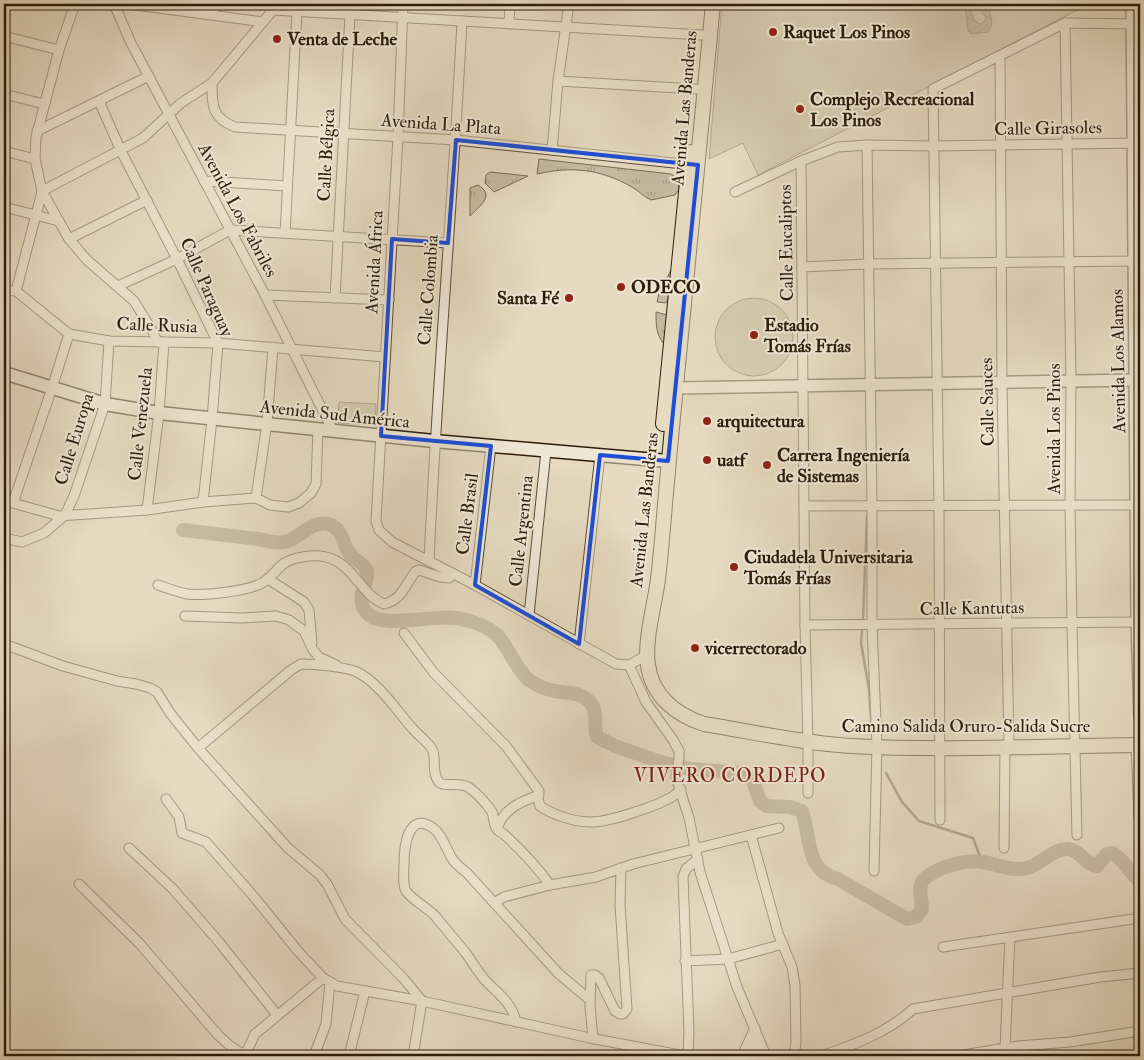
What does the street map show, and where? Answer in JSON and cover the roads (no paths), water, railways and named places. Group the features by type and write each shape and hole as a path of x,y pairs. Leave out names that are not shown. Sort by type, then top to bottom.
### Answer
{"main road":[{"name":"Avenida Las Banderas","path":"664,461 677,388 693,165 696,89 705,4"},
{"name":"Avenida Las Banderas","path":"653,602 658,580 664,461 693,165 713,4"},
{"name":"Avenida Sud América","path":"4,373 105,404 159,414 212,420 267,423 434,442 664,461"},
{"name":"Camino Salida Oruro-Salida Sucre","path":"653,602 647,655 653,684 667,704 677,713 704,724 808,742 850,746 940,748 1138,745"}],"street":[{"path":"75,4 59,50 37,131 34,159 42,191 70,239 87,260 134,301 160,342"},
{"name":"Avenida Los Fabriles","path":"114,4 131,43 265,295 333,431"},
{"path":"128,4 162,6 263,22"},
{"path":"214,4 214,15"},
{"name":"Avenida África","path":"403,4 398,137 376,521 379,530 392,542 429,562"},
{"path":"509,24 510,4"},
{"path":"552,150 558,80 569,4"},
{"name":"Avenida Los Alamos","path":"1132,4 1136,24 1140,717"},
{"path":"42,191 143,138 181,103 212,84 273,7 297,12 702,35"},
{"path":"285,233 297,12"},
{"name":"Calle Bélgica","path":"335,298 350,15"},
{"name":"Calle Colombia","path":"429,562 434,442 456,140 462,21"},
{"path":"940,820 939,506 933,90 1065,23 1136,24"},
{"name":"Avenida Los Pinos","path":"1065,23 1071,381 1070,505 1077,834"},
{"path":"4,36 59,50"},
{"name":"Calle Sauces","path":"1000,56 999,145 1002,262 1002,382 1006,506 1007,747 1004,848"},
{"path":"37,131 149,76"},
{"path":"558,80 696,89"},
{"name":"Avenida La Plata","path":"212,84 212,99 217,116 235,127 456,140 693,165"},
{"path":"4,94 44,104"},
{"name":"Calle Paraguay","path":"99,101 121,151 178,259 218,343 203,502"},
{"name":"Calle Girasoles","path":"735,192 801,161 838,147 867,145 1137,143"},
{"path":"867,145 872,625 877,746 874,872"},
{"path":"4,151 34,159"},
{"name":"Calle Eucaliptos","path":"801,161 808,793"},
{"path":"204,182 287,186"},
{"path":"4,290 16,291 35,216 41,201 42,191"},
{"path":"70,239 147,200"},
{"path":"4,208 59,221"},
{"path":"118,286 178,259 230,230 448,243"},
{"path":"802,267 868,264 1137,261"},
{"name":"Calle Rusia","path":"16,291 69,334 109,341 218,343 385,357"},
{"path":"265,295 388,300"},
{"path":"12,503 69,334"},
{"name":"Calle Europa","path":"65,515 80,480 105,404 109,341"},
{"name":"Calle Venezuela","path":"148,510 159,414 160,342"},
{"path":"256,498 267,423 272,348"},
{"path":"677,388 1138,380"},
{"path":"4,499 59,516 148,510 203,502 256,498 270,505 288,507 299,503 312,493 316,484 318,429"},
{"name":"Calle Brasil","path":"475,585 491,446"},
{"name":"Calle Argentina","path":"528,615 546,451"},
{"path":"579,644 600,455"},
{"path":"805,506 1138,505"},
{"path":"4,538 22,542 44,533 65,515"},
{"path":"158,585 188,594 222,593 258,585 268,580 288,560 325,556 354,574 371,596 384,604 392,602 399,596 415,572 419,570 440,577 449,578 454,574"},
{"path":"429,562 475,585 616,664 629,664 647,655"},
{"path":"268,580 304,602 309,610 312,648"},
{"path":"185,616 242,618 276,616 289,620 304,631 312,648 319,657 343,669"},
{"name":"Calle Kantutas","path":"805,625 1139,622"},
{"path":"404,633 434,673 506,746 539,791 540,806 549,812 590,822 614,818 669,799 681,790"},
{"path":"4,644 63,666 150,688 157,692 170,713 198,748 288,848 320,875 327,884 345,919 422,1001 413,1056"},
{"path":"198,748 291,670 301,664 356,671 382,693 414,730 430,745 435,758 438,781 442,784 467,786 492,813 497,829 513,843 550,885"},
{"path":"629,664 646,702 678,750 679,758 676,771 689,818 700,872 737,987 766,1056"},
{"path":"1138,745 1139,818"},
{"path":"497,829 501,816 520,802 538,795"},
{"path":"166,799 179,818 182,833 206,842 297,950 326,980 337,986 422,1001 593,1039 686,1056 689,1032 683,877 686,869 698,860"},
{"path":"516,1022 514,1012 508,1003 484,979 434,915 406,890 404,884 404,850 406,837 411,828 416,824 424,824 433,828 440,836 452,859 559,974 590,1000"},
{"path":"494,903 504,897 550,885 596,877 621,868 780,828"},
{"path":"751,835 782,944 792,967 796,1042 794,1056"},
{"path":"129,848 184,902 219,942 277,1015"},
{"path":"593,1039 590,1000 591,975 599,978 615,1011 623,1014 627,1009 620,904 621,868"},
{"path":"79,884 140,944 218,1035 245,1056 255,1034 277,1015 326,980"},
{"path":"943,947 1140,918"},
{"path":"1005,1048 1010,937"},
{"path":"685,961 728,959 782,944"},
{"path":"821,1056 860,1042 903,1018 912,1009 1100,977 1140,973"},
{"path":"314,1056 326,1024 326,980"},
{"path":"349,1056 365,991"},
{"path":"742,1056 755,1028"},
{"path":"957,1056 1018,1046 1070,1042 1140,1030"},
{"path":"750,1040 758,1056"}],"water":[{"path":"965,4 970,4 974,19 981,24 986,18 982,12 982,4 989,4 992,25 988,32 971,34 968,31"}],"waterway":[{"path":"863,619 867,517"},
{"path":"183,530 281,542 290,540 316,525 328,524 333,526 339,532 349,553 366,569 367,574 362,603 369,615 387,621 440,618 462,619 489,629 504,644 520,670 529,680 547,689 580,695 589,701 595,713 597,737 615,746 661,762 690,769 743,773 753,781 760,801 767,806 790,807 802,811 811,852 814,861 820,869 827,875 838,879 907,919 916,917 922,909 920,888 922,882 933,873 959,863 975,861 1021,869 1032,866 1057,851 1068,849 1097,866 1107,854 1113,853 1140,881"},
{"path":"862,631 861,643 869,689 872,734"},
{"path":"886,773 902,802 919,821 973,838 982,862"}],"place":[{"name":"Raquet Los Pinos","path":"773,32"},
{"name":"Venta de Leche","path":"277,39"},
{"name":"Complejo Recreacional Los Pinos","path":"800,109"},
{"name":"ODECO","path":"621,287"},
{"name":"Santa Fé","path":"569,298"},
{"name":"Estadio Tomás Frías","path":"754,335"},
{"name":"arquitectura","path":"707,421"},
{"name":"uatf","path":"707,460"},
{"name":"Carrera Ingeniería de Sistemas","path":"767,465"},
{"name":"Ciudadela Universitaria Tomás Frías","path":"734,567"},
{"name":"vicerrectorado","path":"695,648"}],"district":[{"name":"VIVERO CORDEPO","path":"730,775"}]}
